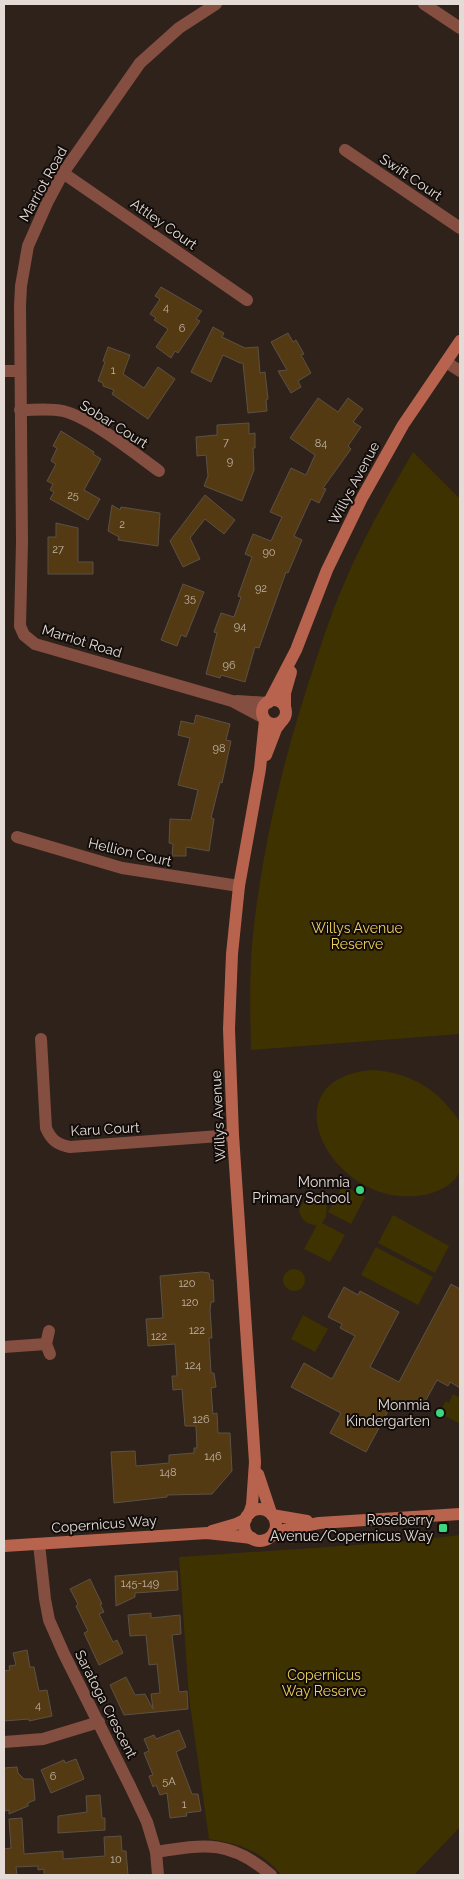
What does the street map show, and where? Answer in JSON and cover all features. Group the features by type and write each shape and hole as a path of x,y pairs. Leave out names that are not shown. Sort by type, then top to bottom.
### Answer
{"street":[{"name":"Marriot Road","path":"216,4 179,28 140,63 63,173 28,246 21,286 20,626 24,635 35,644 232,701 265,719"},
{"path":"424,4 460,28"},
{"name":"Swift Court","path":"345,150 460,228"},
{"name":"Attley Court","path":"63,173 247,300"},
{"name":"Willys Avenue","path":"269,702 296,650 327,570 362,498 404,425 460,341"},
{"path":"446,362 460,371"},
{"path":"4,371 20,371"},
{"name":"Sobar Court","path":"20,410 55,410 73,414 90,423 159,470"},
{"name":"Willys Avenue","path":"285,707 296,650"},
{"name":"Marriot Road","path":"232,701 269,702"},
{"path":"276,701 285,707 286,714 282,721 272,724 265,719 264,708 269,702 276,701"},
{"name":"Willys Avenue","path":"247,1516 252,1505 256,1462 233,1135 229,1029 232,954 239,886 260,769 265,719"},
{"name":"Willys Avenue","path":"260,769 273,736 282,721"},
{"name":"Hellion Court","path":"17,838 122,868 239,886"},
{"name":"Karu Court","path":"41,1039 46,1128 50,1137 58,1144 70,1147 233,1135"},
{"path":"4,1347 49,1343"},
{"name":"Willys Avenue","path":"256,1462 265,1498 272,1514"},
{"path":"272,1514 276,1523 274,1532 267,1540 256,1540 246,1532 244,1523 247,1516 253,1511 262,1509 272,1514 319,1523"},
{"path":"274,1532 319,1523 460,1514"},
{"name":"Copernicus Way","path":"207,1533 236,1524 247,1516"},
{"name":"Copernicus Way","path":"4,1546 207,1533 252,1538"},
{"name":"Saratoga Crescent","path":"39,1544 45,1599 50,1620 64,1654 147,1822 156,1852 158,1875"},
{"path":"4,1742 43,1739 99,1722"},
{"path":"156,1852 200,1845 218,1847 236,1851 250,1858 271,1875"}],"green space":[{"name":"Willys Avenue Reserve","path":"413,452 460,499 460,1034 251,1050 252,940 264,857 287,756 306,690 340,593 374,521"},
{"path":"371,1070 393,1073 415,1080 434,1092 456,1116 461,1128 461,1166 453,1181 442,1189 416,1196 385,1194 358,1182 337,1163 322,1140 317,1117 322,1095 339,1079"},
{"path":"343,1185 365,1197 351,1224 328,1212"},
{"path":"314,1197 320,1198 327,1206 326,1217 322,1223 345,1235 330,1262 304,1249 317,1225 305,1221 301,1217 299,1210 304,1200"},
{"path":"393,1215 449,1246 435,1273 378,1243"},
{"path":"376,1247 433,1277 418,1305 361,1275"},
{"path":"294,1269 302,1272 305,1280 302,1288 294,1291 286,1288 283,1280 286,1272"},
{"path":"303,1315 328,1329 315,1352 291,1339"},
{"path":"453,1394 460,1398 459,1423 439,1413 446,1401 449,1403"},
{"name":"Copernicus Way Reserve","path":"460,1535 460,1827 414,1875 281,1875 273,1866 249,1850 230,1843 209,1839 189,1697 179,1557 400,1542"}],"building":[{"path":"161,287 202,311 196,319 200,321 178,353 175,351 171,358 156,347 168,329 154,320 156,318 150,314 160,299 155,296"},
{"path":"213,327 224,333 222,337 245,348 258,347 260,373 265,372 268,399 266,400 267,411 248,413 243,363 223,355 211,382 191,372"},
{"path":"288,333 293,342 296,340 304,354 301,355 311,373 298,381 301,387 291,393 278,371 287,370 271,342"},
{"path":"108,347 130,355 123,374 144,388 158,367 175,379 148,419 112,394 114,390 103,386 103,383 98,381"},
{"path":"318,398 338,412 348,398 363,409 353,422 361,427 348,446 351,449 323,488 326,489 319,503 311,499 294,536 302,540 288,573 286,572 259,648 255,647 245,682 221,675 220,678 206,674 217,633 214,632 221,613 234,617 241,597 238,596 252,557 245,554 253,534 271,541 282,517 270,512 291,468 306,475 315,455 290,438"},
{"path":"249,423 249,434 255,433 255,448 253,448 254,470 242,501 204,486 208,476 206,455 197,456 196,437 217,435 217,425"},
{"path":"61,431 94,452 93,454 101,459 84,490 100,499 88,520 50,499 54,492 50,490 53,484 47,481 56,464 51,461 57,448 53,446"},
{"path":"205,495 235,520 224,534 205,519 190,538 200,559 183,567 170,541"},
{"path":"112,505 120,510 121,507 160,513 158,546 118,540 119,537 108,531"},
{"path":"56,523 78,528 78,562 93,562 93,574 48,574 48,537 56,537"},
{"path":"183,584 204,592 186,637 181,635 177,646 161,640"},
{"path":"196,715 230,724 226,740 231,741 222,783 220,782 211,818 214,819 209,851 186,847 186,856 172,856 173,844 169,843 170,819 191,820 198,790 178,785 190,738 178,735 181,721 194,724"},
{"path":"209,1273 210,1280 213,1280 214,1302 211,1302 210,1310 212,1338 209,1338 211,1373 214,1373 216,1387 211,1388 213,1414 217,1413 218,1433 230,1433 232,1471 212,1494 167,1495 167,1497 114,1503 111,1452 135,1451 136,1466 169,1463 169,1455 194,1453 194,1448 197,1448 196,1426 185,1426 182,1389 173,1390 172,1376 177,1376 175,1344 148,1346 146,1319 163,1318 160,1276"},
{"path":"451,1284 460,1289 460,1388 450,1382 448,1386 437,1380 421,1409 407,1401 405,1405 394,1400 366,1452 330,1433 341,1413 291,1387 304,1363 332,1379 355,1336 340,1328 342,1324 328,1317 344,1287 358,1295 360,1291 399,1312 370,1367 399,1382"},
{"path":"177,1571 178,1590 135,1593 135,1597 116,1606 115,1576"},
{"path":"90,1579 102,1604 100,1604 104,1612 99,1614 113,1642 117,1640 123,1653 99,1665 84,1633 88,1631 70,1589"},
{"path":"151,1613 151,1618 180,1615 181,1634 172,1635 179,1692 187,1691 188,1709 124,1715 110,1685 126,1677 135,1695 145,1694 153,1709 151,1694 160,1693 157,1664 149,1665 146,1635 130,1636 128,1615"},
{"path":"27,1650 30,1667 34,1667 39,1691 47,1690 52,1716 29,1721 29,1719 4,1721 4,1671 10,1670 9,1666 16,1665 13,1653"},
{"path":"179,1730 186,1747 176,1752 192,1794 198,1794 201,1811 186,1813 187,1816 170,1818 167,1793 160,1795 156,1785 153,1787 149,1776 153,1775 144,1753 149,1751 144,1739 154,1735 156,1739"},
{"path":"76,1759 84,1779 51,1793 41,1770 64,1760 65,1763"},
{"path":"17,1767 18,1773 24,1779 33,1779 35,1800 28,1803 28,1806 9,1814 9,1810 5,1811 4,1768"},
{"path":"100,1795 102,1818 105,1818 105,1830 58,1833 58,1816 87,1812 86,1796"},
{"path":"22,1818 24,1854 63,1851 63,1859 105,1856 104,1837 121,1836 122,1851 126,1851 128,1875 44,1875 44,1869 38,1870 38,1866 16,1867 17,1875 4,1875 4,1849 11,1848 9,1819"}],"place":[{"name":"Monmia Primary School","path":"360,1190"},
{"name":"Monmia Kindergarten","path":"440,1413"},
{"name":"Roseberry Avenue/Copernicus Way","path":"443,1528"}]}
